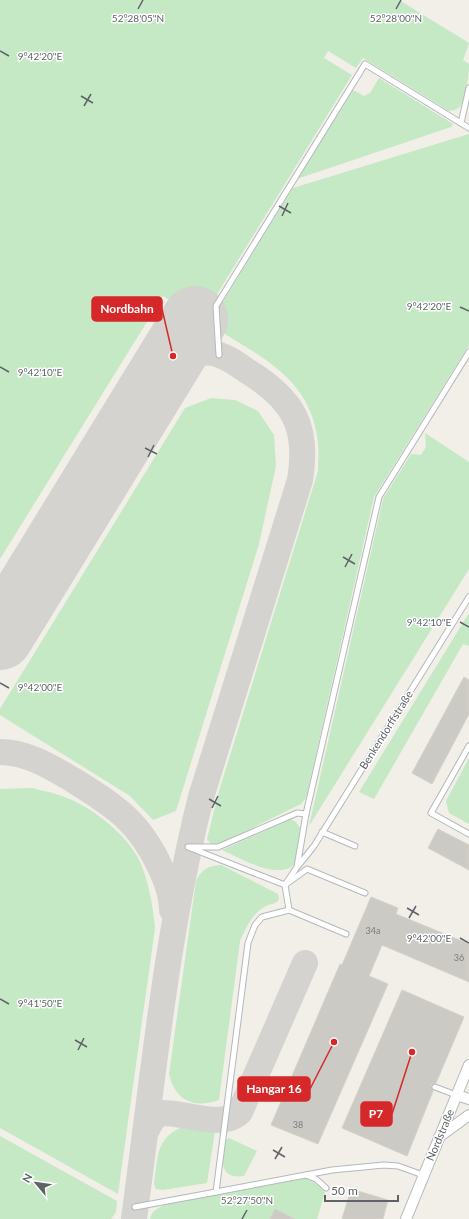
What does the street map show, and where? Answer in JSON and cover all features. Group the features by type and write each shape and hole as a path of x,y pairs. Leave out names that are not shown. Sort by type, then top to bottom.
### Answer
{"street":[{"path":"469,1065 456,1095 469,1099"},
{"name":"Nordstraße","path":"406,1219 456,1095"},
{"path":"439,1137 469,1115"}],"lane":[{"path":"219,355 216,306 364,64 469,128"},
{"path":"461,123 469,88"},
{"path":"297,867 306,814 379,497 469,352"},
{"name":"Benkendorffstraße","path":"285,885 314,846 469,597"},
{"path":"469,746 431,813 469,834"},
{"path":"285,885 188,847 218,848 297,813 306,814"},
{"path":"322,832 355,846"},
{"path":"285,885 307,869 365,893"},
{"path":"285,885 289,910"},
{"path":"216,1192 248,943 256,925 262,917 289,910 346,934"},
{"path":"435,1087 456,1095"},
{"path":"135,1207 305,1175 384,1165 398,1166 423,1175"},
{"path":"305,1175 316,1179 326,1188"}],"green space":[{"path":"0,0 399,0 469,43 463,60 469,64 467,85 463,101 459,108 449,111 363,58 356,68 328,51 324,58 352,75 211,304 215,327 163,296 0,559"},
{"path":"379,78 453,124 451,127 297,179 353,90 364,96 370,93"},
{"path":"469,134 469,345 374,497 306,798 301,804 219,844 211,844 207,839 219,791 318,471 318,443 314,422 307,404 286,376 272,364 223,333 219,308 293,188"},
{"path":"211,398 235,400 258,411 274,435 276,466 259,544 176,811 153,820 130,796 0,715 0,709 185,408"},
{"path":"425,433 469,462 469,569 309,826 383,499 411,454 421,455 426,447"},
{"path":"469,613 469,646 463,644 374,799 359,792"},
{"path":"469,758 469,824 449,813 446,801"},
{"path":"32,788 58,795 78,803 101,817 112,826 131,847 138,858 143,869 149,891 155,928 118,1194 0,1128 0,789"},
{"path":"291,819 296,822 300,828 295,864 288,869 269,869 222,850"},
{"path":"221,865 278,894 279,899 273,904 261,909 253,917 240,941 219,1100 210,1103 193,1103 186,1100 176,1090 169,1074 196,881 206,869 212,866"},
{"path":"182,1127 215,1131 207,1183 163,1190 156,1189 154,1184 159,1150 167,1137"},
{"path":"0,1136 117,1201 116,1212 111,1219 0,1219"},
{"path":"229,1138 257,1151 244,1176 230,1175 224,1166 223,1154 225,1140"},
{"path":"305,1178 315,1183 325,1192 317,1219 295,1219 275,1209 270,1219 150,1219 154,1211 167,1204"}],"building":[{"path":"464,677 469,680 469,714 432,784 412,773"},
{"path":"438,829 469,845 469,870 428,848"},
{"path":"371,897 398,908 396,914 469,944 469,982 382,945 369,976 388,984 318,1144 271,1125 340,964 342,965"},
{"path":"402,990 464,1017 436,1083 431,1085 433,1091 407,1156 342,1128"},
{"path":"351,1189 388,1200 383,1219 342,1219"},
{"path":"275,1209 295,1219 270,1219"}],"taxiway":[{"path":"134,1219 169,954 189,849 201,797 300,480 302,461 302,444 299,429 294,416 276,392 231,360 217,354 207,352 173,356"},
{"path":"0,752 29,757 47,765 102,798 125,817 135,827 153,853 167,884 172,910"},
{"path":"145,1133 152,1120 160,1113 213,1120 232,1117 240,1112 305,963"}],"runway":[{"path":"0,637 195,319"}],"place":[{"name":"Nordbahn","path":"173,356"},
{"name":"Hangar 16","path":"334,1042"},
{"name":"P7","path":"412,1052"}]}
